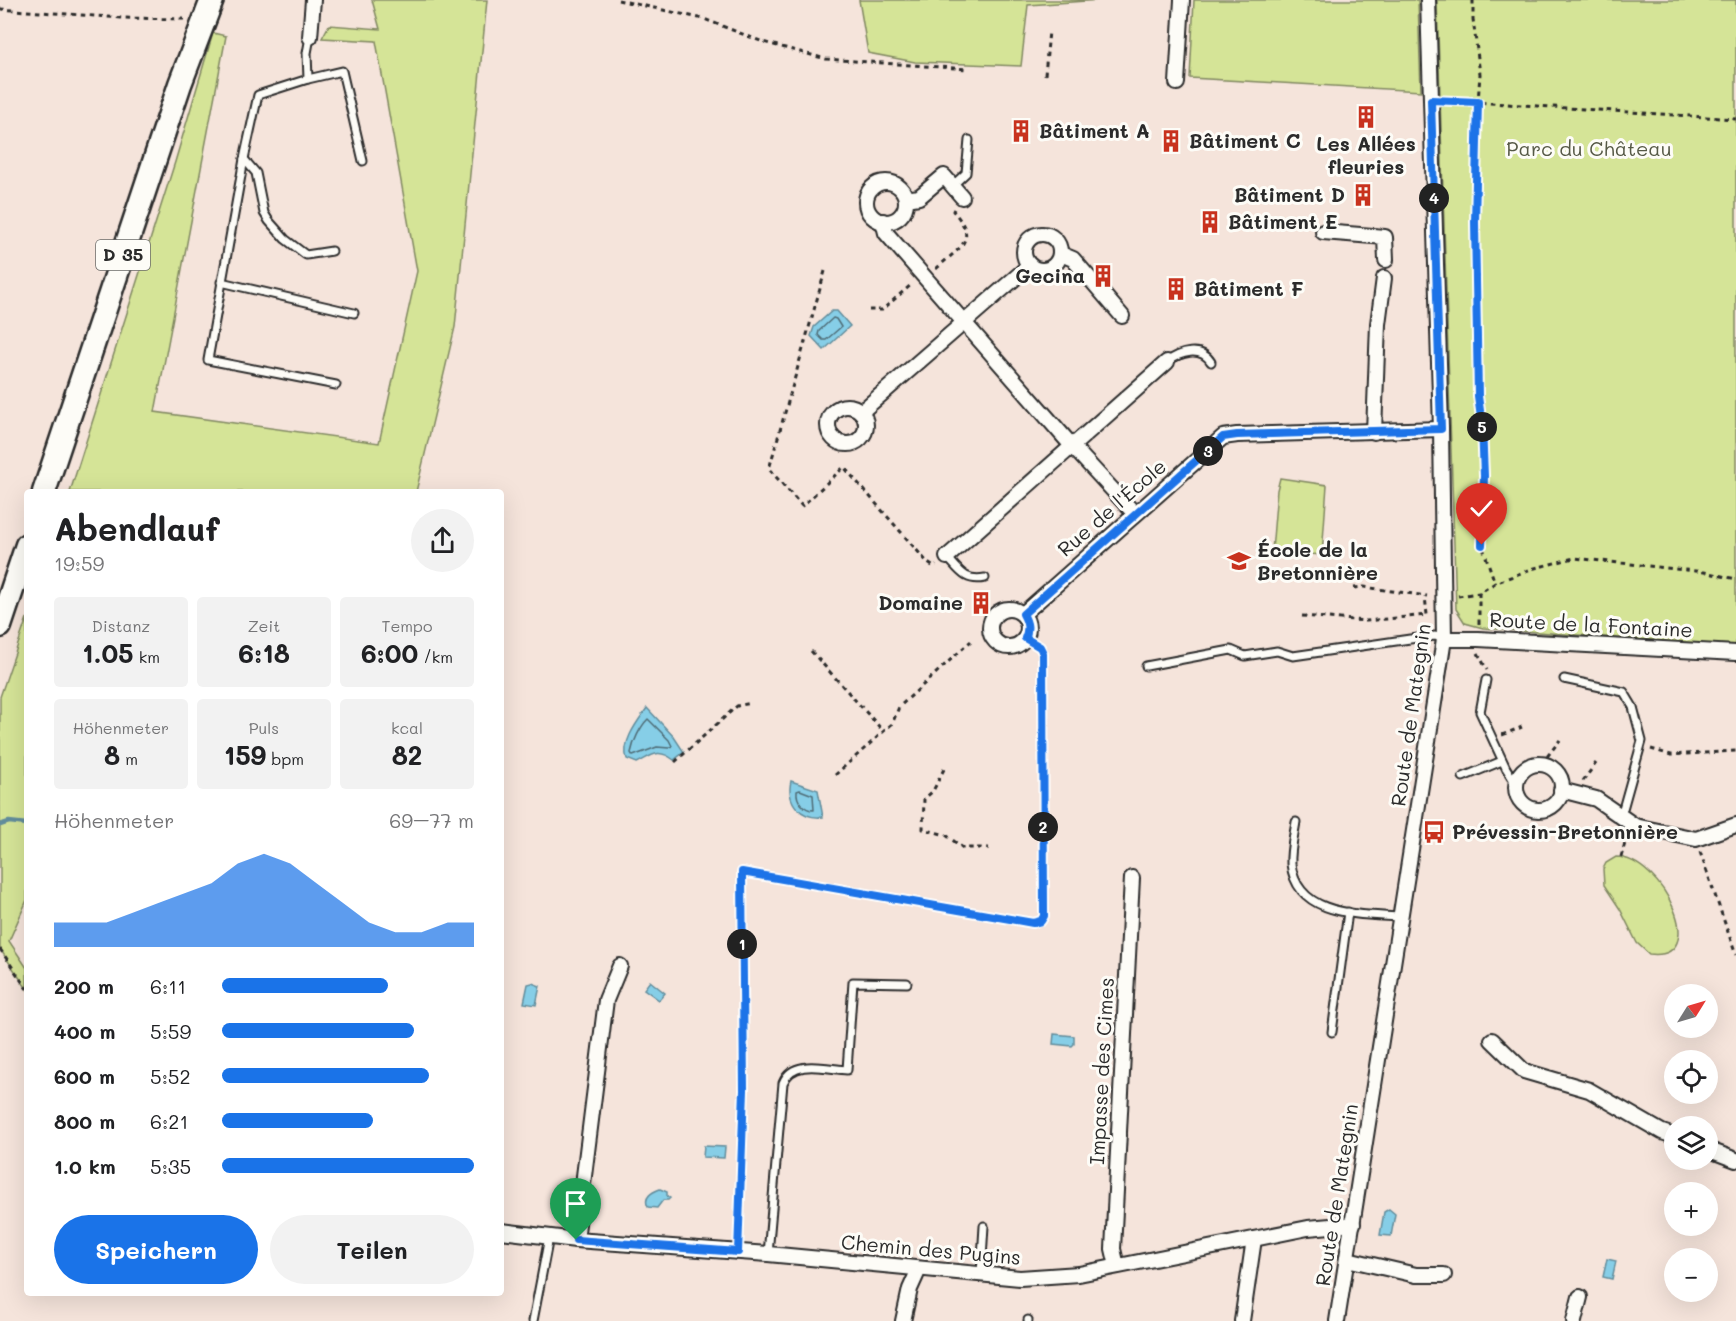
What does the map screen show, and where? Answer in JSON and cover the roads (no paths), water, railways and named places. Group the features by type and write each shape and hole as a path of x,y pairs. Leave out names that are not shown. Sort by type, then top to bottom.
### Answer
{"main road":[{"name":"D 35","path":"45,489 155,157 208,10"},
{"path":"0,626 24,554"}],"street":[{"path":"310,37 313,0"},
{"path":"1177,83 1182,0"},
{"name":"Route de Mategnin","path":"1337,1321 1444,639 1441,429 1428,0"},
{"path":"906,199 919,196 944,176 957,192"},
{"path":"881,183 894,183 904,192 906,199 903,213 898,218 883,222 868,209 866,203 870,190 881,183"},
{"path":"883,222 886,233 1072,446 1135,514"},
{"path":"1323,232 1385,237 1386,260"},
{"path":"1043,233 1056,240 1061,254 1052,268 1040,270 1030,265 1024,252 1030,238 1043,233"},
{"path":"1061,254 1073,259 1122,316"},
{"path":"861,412 1030,265"},
{"path":"1374,432 1378,324 1384,278"},
{"path":"947,557 1167,362"},
{"name":"Rue de l'École","path":"1023,614 1223,437 1441,429"},
{"path":"1014,609 1023,614 1028,622 1028,630 1025,638 1018,645 999,644 993,638 992,619 999,612 1014,609"},
{"name":"Route de la Fontaine","path":"1444,639 1736,653"},
{"path":"1545,765 1558,775 1561,790 1555,803 1536,809 1522,802 1517,795 1515,784 1522,771 1530,766 1545,765"},
{"path":"1561,790 1596,799 1635,826 1695,839 1736,825"},
{"name":"Impasse des Cimes","path":"1117,1266 1113,1249 1132,878"},
{"path":"576,1240 606,1000 620,966"},
{"path":"1492,1040 1524,1071 1589,1090 1664,1133"},
{"path":"1718,1153 1736,1160"},
{"name":"Chemin des Pugins","path":"504,1231 576,1240 1039,1278 1079,1274 1308,1228 1353,1224"},
{"path":"1242,1321 1254,1239"},
{"path":"1347,1259 1416,1275 1444,1275"},
{"path":"903,1321 910,1289 919,1269"},
{"path":"1574,1321 1580,1297"}],"lane":[{"path":"308,79 307,53 310,37"},
{"path":"336,385 208,360 244,159 258,95 342,71 363,161"},
{"path":"957,192 966,173 969,140"},
{"path":"244,159 256,173 264,213 285,239 306,255 332,251"},
{"path":"221,282 354,313"},
{"path":"1167,362 1178,354 1201,352 1211,362"},
{"path":"947,557 966,577 975,580 985,578"},
{"path":"1146,666 1231,650 1245,656 1277,651 1293,656 1435,636 1444,639"},
{"path":"1564,679 1624,692 1633,707 1642,741 1626,820"},
{"path":"1486,680 1480,712 1515,784"},
{"path":"1463,777 1502,761"},
{"path":"1296,822 1291,861 1293,874 1307,897 1320,906 1348,912 1400,917"},
{"path":"1332,1032 1348,912"},
{"path":"768,1254 783,1083 786,1075 794,1069 803,1067 847,1070 853,982 907,983"},
{"path":"981,1274 984,1226"},
{"path":"533,1321 549,1237"}],"water":[{"path":"832,311 837,311 850,326 824,350 811,336 814,327"},
{"path":"647,708 674,737 684,752 674,760 664,754 652,755 637,763 627,759 628,739"},
{"path":"791,781 818,790 823,817 808,815 797,808 791,796"},
{"path":"650,981 665,993 659,1000 644,989"},
{"path":"528,984 540,986 536,1005 524,1003"},
{"path":"1054,1034 1074,1036 1074,1044 1072,1046 1053,1044"},
{"path":"704,1146 725,1147 724,1158 703,1157"},
{"path":"660,1189 667,1192 670,1198 663,1200 657,1208 648,1207 647,1198 651,1193"},
{"path":"1389,1209 1395,1214 1391,1236 1380,1235 1384,1212"},
{"path":"1607,1259 1616,1261 1612,1279 1603,1277"}],"waterway":[{"path":"0,825 9,822 24,824"}],"place":[{"name":"Les Allées fleuries","path":"1366,117"},
{"name":"Bâtiment A","path":"1021,131"},
{"name":"Bâtiment C","path":"1171,141"},
{"name":"Bâtiment D","path":"1363,195"},
{"name":"Bâtiment E","path":"1210,222"},
{"name":"Gecina","path":"1103,276"},
{"name":"Bâtiment F","path":"1176,289"},
{"name":"École de la Bretonnière","path":"1239,561"},
{"name":"Domaine","path":"981,603"},
{"name":"Prévessin-Bretonnière","path":"1434,832"}],"park label":[{"name":"Parc du Château","path":"1589,149"}]}
